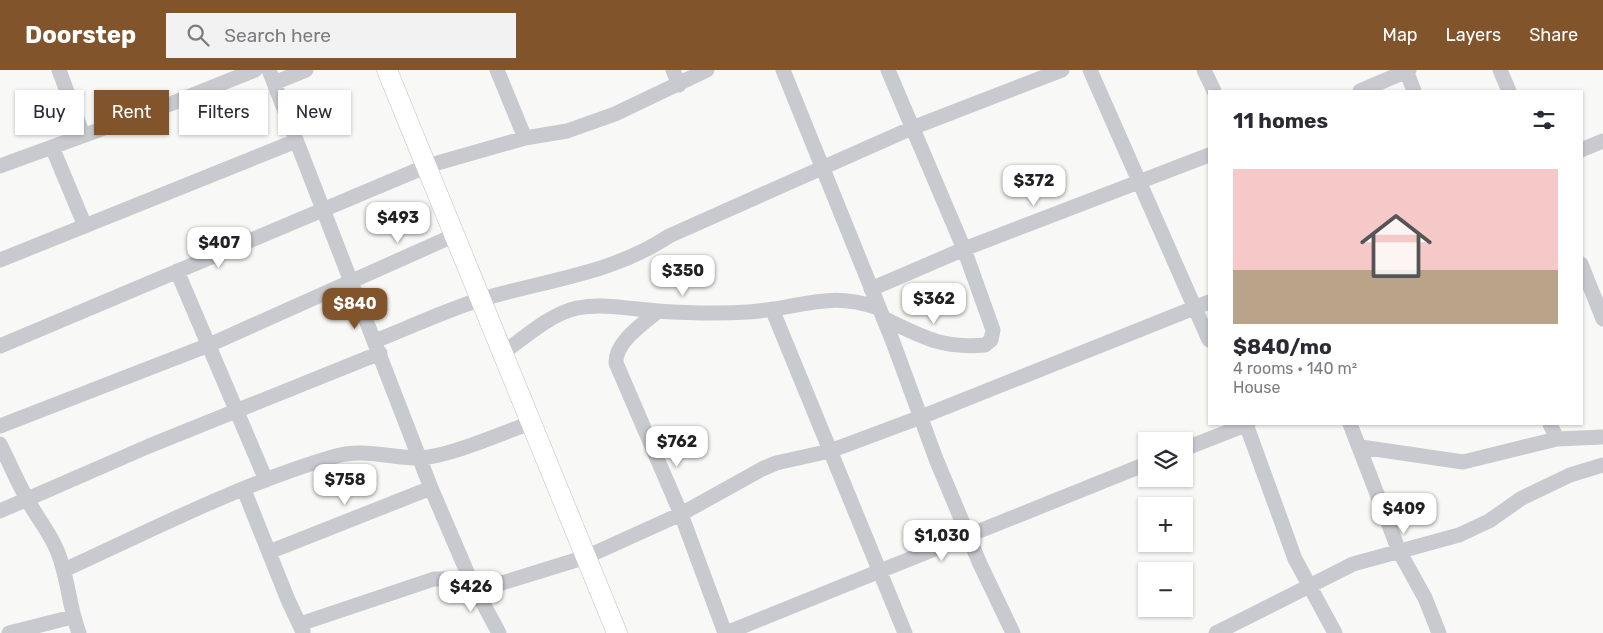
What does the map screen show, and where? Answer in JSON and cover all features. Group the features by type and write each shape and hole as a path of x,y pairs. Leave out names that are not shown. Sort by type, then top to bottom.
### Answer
{"street":[{"path":"58,70 65,90"},
{"path":"84,134 173,104 256,70"},
{"path":"306,70 272,77 431,488 470,579 496,632"},
{"path":"387,70 617,633"},
{"path":"497,70 525,138"},
{"path":"673,70 679,85"},
{"path":"0,346 427,166 525,138 567,130 615,114 707,70"},
{"path":"783,70 881,313 936,459 1013,633"},
{"path":"503,353 560,314 577,308 604,306 704,313 772,309 820,300 841,299 859,301 936,342 950,346 985,345 991,340 992,335 990,316 964,249 888,70"},
{"path":"0,511 149,446 238,411 481,299 605,268 637,255 669,236 912,128 1062,70"},
{"path":"1090,70 1140,183 1202,305 1208,335"},
{"path":"1204,70 1214,90"},
{"path":"1362,90 1407,70 1414,90"},
{"path":"1500,70 1509,90"},
{"path":"0,166 82,135"},
{"path":"0,260 296,141"},
{"path":"1583,149 1603,141"},
{"path":"52,146 85,226"},
{"path":"870,288 964,249 1208,155"},
{"path":"0,426 209,345 455,235"},
{"path":"177,271 266,480"},
{"path":"1583,273 1586,287 1603,319"},
{"path":"244,490 302,629 434,579 470,579 502,583 586,557 681,514 776,463 830,451 921,417 1202,305"},
{"path":"772,309 906,633"},
{"path":"658,311 632,334 616,356 616,363 681,514 726,633 1138,467"},
{"path":"64,570 266,480 338,455 357,453 420,458 440,454 530,423"},
{"path":"1193,445 1244,425"},
{"path":"1246,425 1295,559 1335,633"},
{"path":"1350,425 1399,551 1425,598 1439,633"},
{"path":"1550,425 1557,440"},
{"path":"1360,447 1463,462 1557,440 1603,437"},
{"path":"0,444 27,500 46,527 64,570 72,617 79,633"},
{"path":"1216,633 1353,564 1444,540 1467,531 1489,520 1522,498 1570,475 1603,465"},
{"path":"269,552 431,488"},
{"path":"9,633 72,617"}]}
